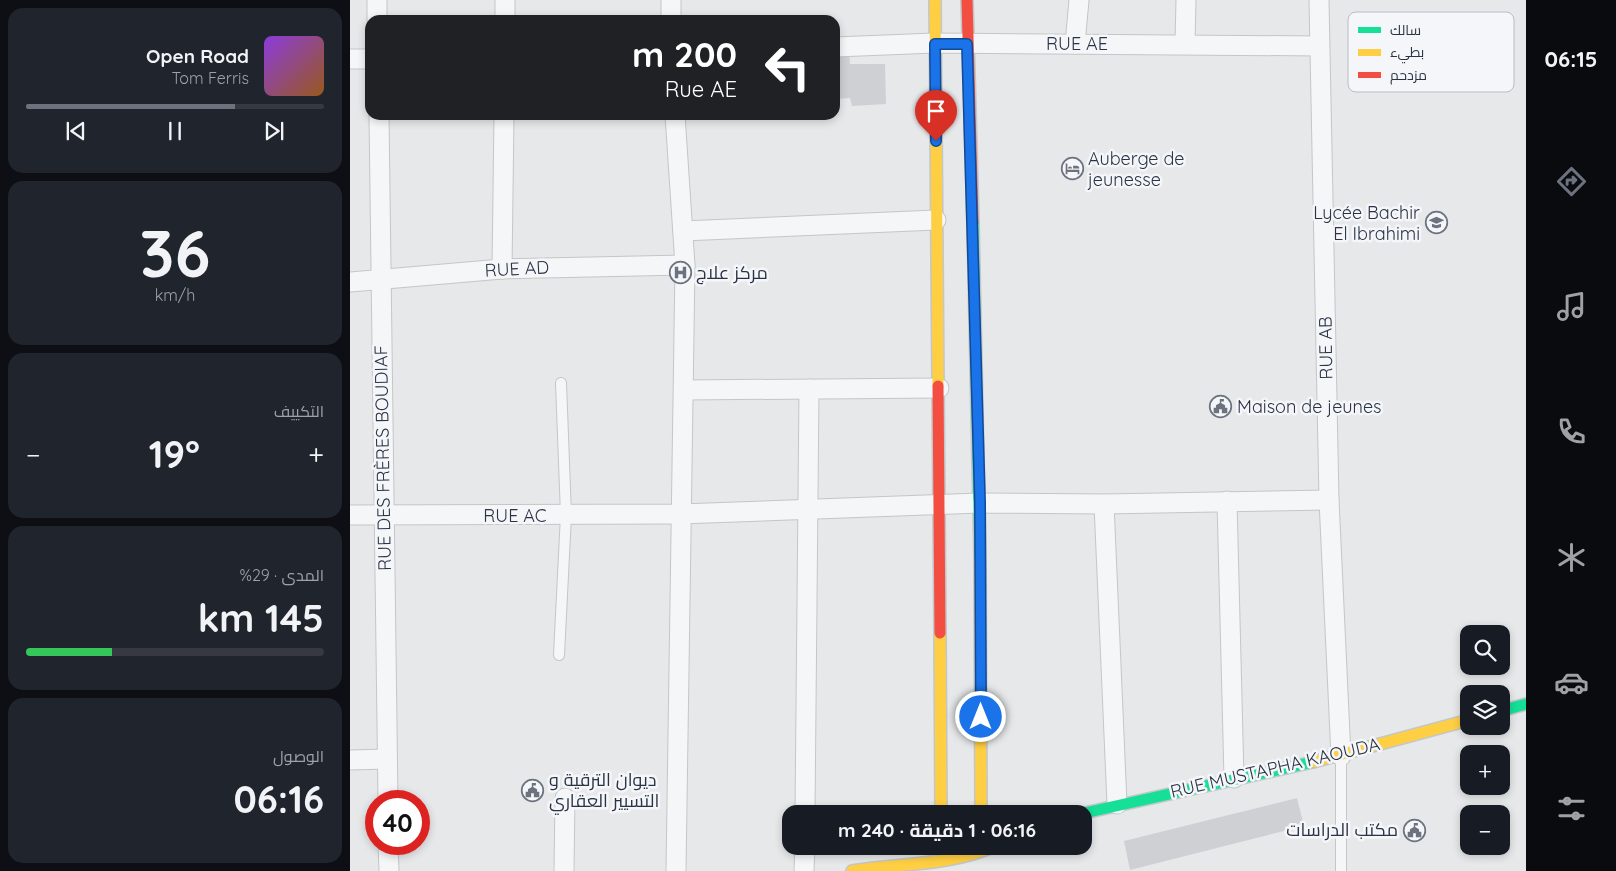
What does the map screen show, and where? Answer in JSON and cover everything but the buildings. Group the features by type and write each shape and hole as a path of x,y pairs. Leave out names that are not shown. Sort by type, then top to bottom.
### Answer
{"street":[{"path":"377,0 377,15"},
{"path":"504,0 505,15"},
{"path":"671,0 671,15"},
{"path":"935,0 937,505 941,805"},
{"path":"967,0 980,503 981,805"},
{"path":"1075,44 1079,0"},
{"path":"1185,44 1186,0"},
{"name":"RUE AB","path":"1319,0 1329,500 1341,756"},
{"name":"RUE AE","path":"840,47 935,44 1319,46"},
{"path":"350,59 365,59"},
{"name":"RUE DES FRÈRES BOUDIAF","path":"378,120 388,790"},
{"path":"502,269 504,120"},
{"path":"675,120 685,264 676,871"},
{"path":"683,231 936,220"},
{"name":"RUE AD","path":"350,282 502,269 685,264"},
{"path":"684,390 938,388"},
{"path":"805,805 809,389"},
{"name":"RUE AC","path":"350,515 384,517 680,514 980,503 1104,504 1329,500"},
{"path":"1227,501 1234,778"},
{"path":"1104,504 1117,804"},
{"path":"1510,708 1526,704"},
{"name":"RUE MUSTAPHA KAOUDA","path":"1092,811 1341,756 1460,723"},
{"path":"350,760 387,758"},
{"path":"564,871 565,798"},
{"path":"388,855 389,871"},
{"path":"804,871 805,855"},
{"path":"879,865 898,855"},
{"path":"852,871 879,865 942,867 978,855"}],"lane":[{"path":"559,655 566,515 561,383"},
{"path":"1341,756 1341,871"}],"traffic: fast":[{"path":"973,222 980,558"},
{"path":"1510,708 1526,704"},
{"path":"1092,811 1313,762"}],"traffic: slow":[{"path":"935,0 938,386"},
{"path":"980,558 981,805"},
{"path":"940,633 941,805"},
{"path":"1313,762 1460,722"},
{"path":"852,871 942,861 967,855"}],"traffic: jam":[{"path":"967,0 973,222"},
{"path":"938,386 940,633"}],"place":[{"name":"Auberge de jeunesse","path":"1072,169"},
{"name":"Lycée Bachir El Ibrahimi","path":"1436,223"},
{"name":"مركز علاج","path":"680,273"},
{"name":"Maison de jeunes","path":"1221,407"},
{"name":"ديوان الترقية و التسيير العقاري","path":"533,790"},
{"name":"مكتب الدراسات","path":"1414,830"}],"route":[{"path":"936,141 935,44 967,44 980,503 981,717"}]}
